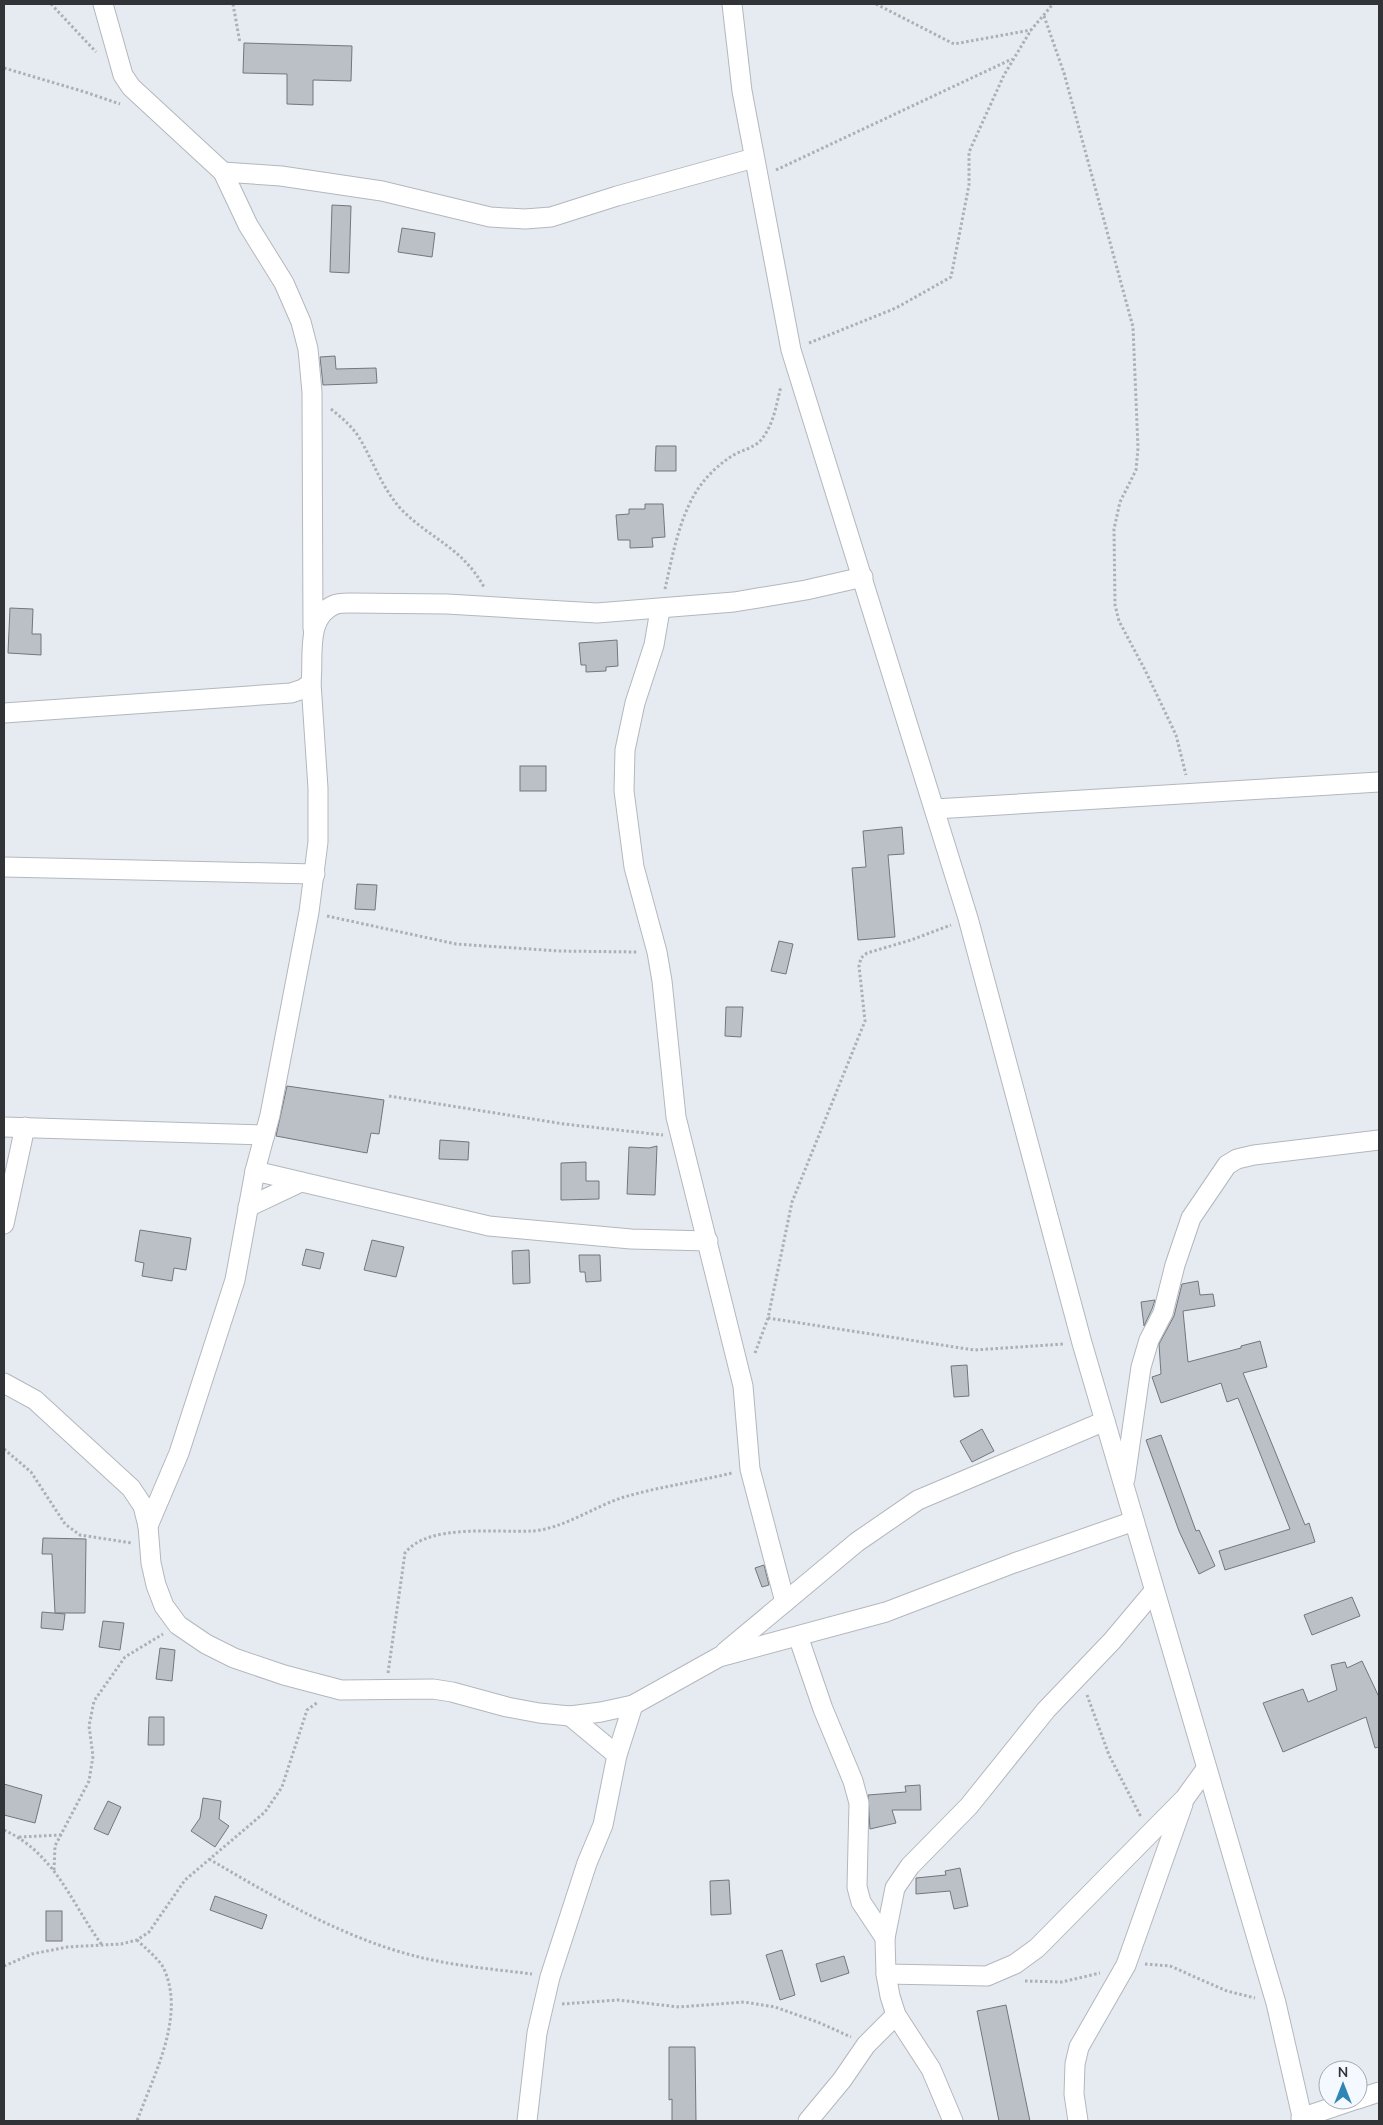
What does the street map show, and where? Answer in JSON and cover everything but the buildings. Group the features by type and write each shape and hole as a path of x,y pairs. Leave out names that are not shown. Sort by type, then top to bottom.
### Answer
{"street":[{"path":"102,4 123,75 131,87 223,172 248,225 284,284 301,322 308,349 312,392 312,683 318,788 315,874 235,1280 179,1453 148,1526"},
{"path":"732,4 742,91 754,158 760,178 791,350 968,918 1082,1343 1276,2003 1302,2120 1328,2110"},
{"path":"223,172 281,176 382,191 490,217 525,219 551,217 617,196 754,158"},
{"path":"313,629 323,614 334,605 350,603 492,606 596,613 660,610 806,590 863,577"},
{"path":"660,610 654,644 635,703 625,750 624,791 634,866 657,952 668,1019 671,1080 681,1137 743,1386 750,1469 785,1602"},
{"path":"4,713 291,693 312,683"},
{"path":"935,809 1191,795 1379,782"},
{"path":"4,867 315,874"},
{"path":"4,1127 265,1135"},
{"path":"4,1224 26,1127"},
{"path":"1124,1485 1141,1367 1149,1340 1163,1313 1175,1265 1191,1218 1209,1188 1227,1165 1237,1159 1379,1140"},
{"path":"255,1171 489,1226 630,1239 708,1241"},
{"path":"248,1207 301,1182"},
{"path":"4,1383 35,1400 131,1488 143,1506 148,1526 151,1563 164,1606 178,1625 206,1644 234,1658 284,1675 341,1690 452,1692 507,1707 570,1716 634,1705 720,1656 857,1542 918,1500 1105,1421"},
{"path":"720,1656 886,1612 1014,1563 1134,1521"},
{"path":"948,2118 931,2069 896,2015 886,1974 885,1938 895,1888 910,1866 969,1806 1046,1710 1079,1676 1154,1591"},
{"path":"798,1636 824,1709 853,1781 859,1803 857,1887 861,1902 885,1938"},
{"path":"527,2121 542,2009 550,1977 587,1863 603,1825 617,1754 634,1705"},
{"path":"570,1716 617,1754"},
{"path":"886,1974 987,1976 1015,1964 1037,1948 1151,1833 1185,1798 1206,1769"},
{"path":"1078,2121 1074,2094 1075,2064 1079,2047 1126,1965 1185,1798"},
{"path":"808,2121 842,2080 866,2045 896,2015"}],"path":[{"path":"51,4 97,53"},
{"path":"233,4 240,43"},
{"path":"876,4 954,44 1031,30"},
{"path":"660,610 687,509 702,483 717,468 733,455 752,447 764,438 770,426 791,350 896,308 951,277 969,185 969,152 1004,75 1031,30 1053,4"},
{"path":"1044,16 1064,73 1133,327 1138,448 1136,470 1120,502 1114,529 1115,605 1119,621 1145,670 1176,736 1191,795"},
{"path":"760,178 1014,59"},
{"path":"4,68 85,92 127,107"},
{"path":"312,392 349,425 360,439 383,486 401,508 472,566 492,606"},
{"path":"309,912 456,944 559,951 657,952"},
{"path":"743,1386 768,1318 792,1202 865,1021 859,966 861,958 867,953 911,940 968,918"},
{"path":"388,1096 564,1124 681,1137"},
{"path":"768,1318 974,1350 1082,1343"},
{"path":"4,1449 31,1472 65,1524 80,1535 132,1544 151,1563"},
{"path":"386,1690 405,1553 411,1544 432,1537 472,1532 533,1531 553,1528 578,1515 622,1498 750,1469"},
{"path":"54,1870 55,1846 89,1781 93,1756 89,1726 94,1701 125,1656 178,1625"},
{"path":"1079,1676 1110,1754 1151,1833"},
{"path":"4,1966 32,1954 67,1947 122,1944 136,1940 149,1932 185,1880 265,1812 282,1787 307,1710 341,1690"},
{"path":"4,1830 18,1837 54,1870 102,1945"},
{"path":"18,1837 61,1835"},
{"path":"209,1859 276,1898 369,1942 416,1957 550,1977"},
{"path":"136,1940 162,1966 169,1984 171,2012 165,2044 137,2121"},
{"path":"1022,1980 1062,1982 1089,1977 1126,1965 1170,1966 1227,1991 1276,2003"},
{"path":"542,2009 568,2002 592,2003 603,1999 679,2007 744,2002 775,2007 820,2023 866,2045"}]}
